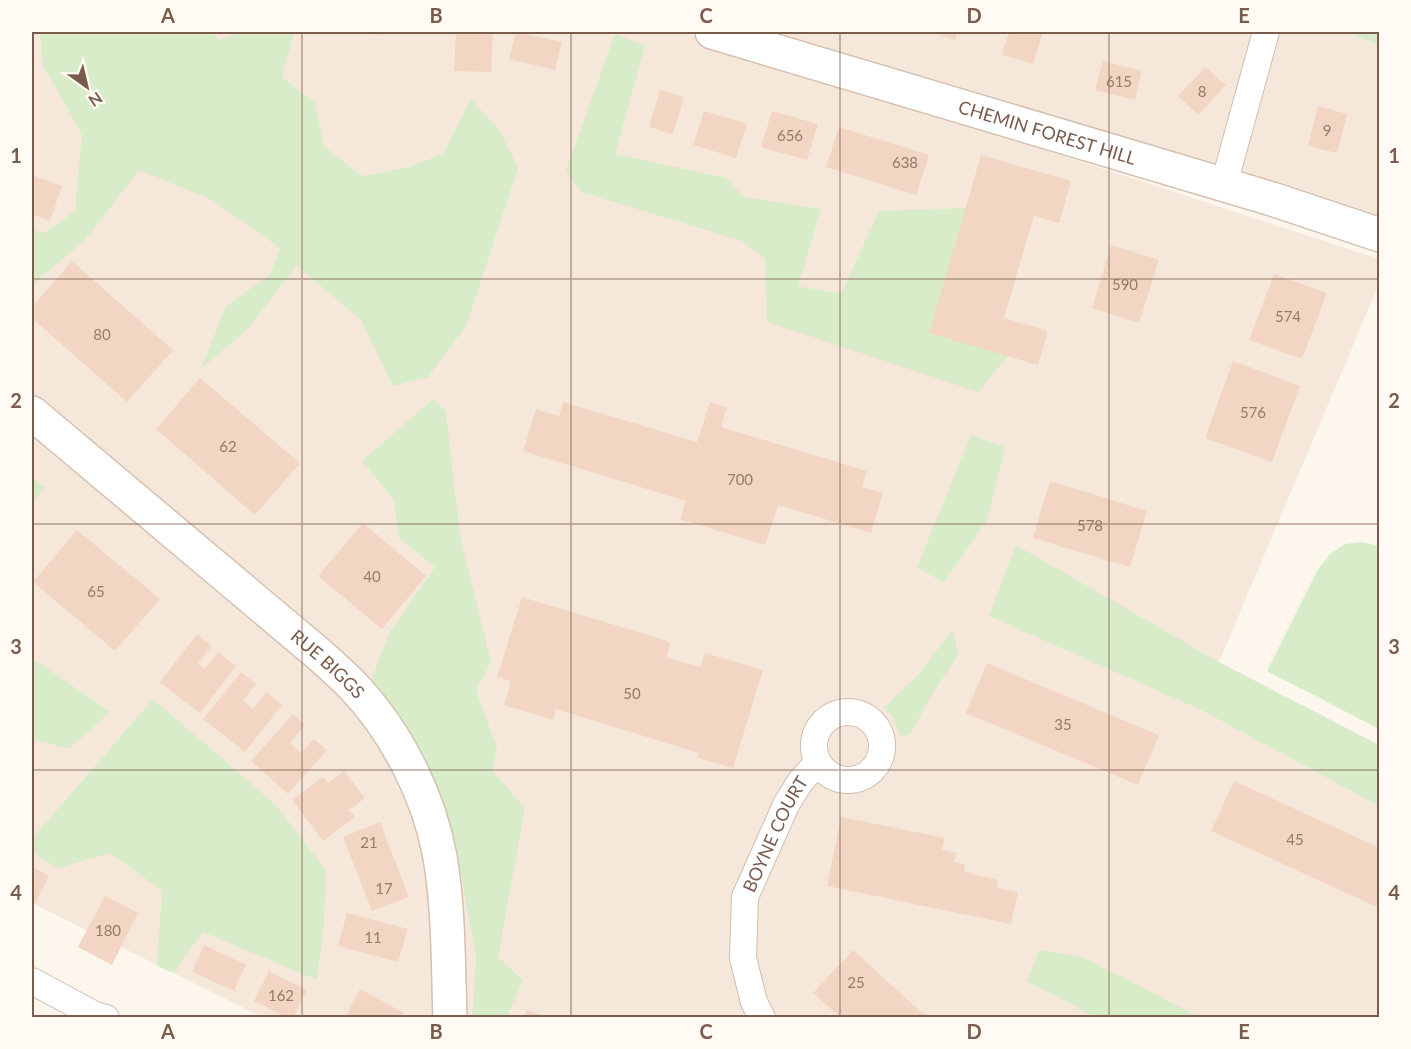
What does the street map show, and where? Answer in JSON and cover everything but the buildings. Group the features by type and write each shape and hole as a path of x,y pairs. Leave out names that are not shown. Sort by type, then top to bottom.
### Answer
{"street":[{"name":"CHEMIN FOREST HILL","path":"712,32 1224,184 1380,235"},
{"path":"1224,184 1266,32"},
{"name":"RUE BIGGS","path":"32,412 321,656 351,684 374,711 414,778 428,813 437,845 444,897 450,1017"},
{"name":"BOYNE COURT","path":"762,1017 754,1002 743,958 745,897 786,805 800,782 818,762"},
{"path":"32,981 95,1015 105,1017"}],"shaded area":[{"path":"32,32 683,32 1379,259 1379,284 1199,709 1379,806 1379,1017 262,1017 32,903"},
{"path":"755,32 1379,32 1379,227"}],"green space":[{"path":"40,32 210,32 220,40 244,32 294,32 282,77 315,103 324,146 362,176 406,168 443,154 471,99 500,131 518,168 466,326 428,377 393,386 361,320 296,265 249,328 201,369 226,306 270,275 280,248 212,200 139,170 86,239 32,285 32,230 44,233 75,211 82,135 43,65"},
{"path":"1346,32 1379,32 1379,45"},
{"path":"615,34 645,46 615,154 726,178 744,197 821,209 798,286 841,294 879,211 966,208 1008,356 978,392 767,322 765,259 742,241 581,192 566,170"},
{"path":"433,399 446,411 460,536 491,662 476,690 497,748 492,770 525,808 498,957 523,980 507,1017 472,1017 476,958 462,879 435,787 399,718 371,680 390,632 435,567 399,538 394,500 362,461"},
{"path":"971,435 1005,447 988,518 944,583 917,567"},
{"path":"32,478 46,488 32,502"},
{"path":"1362,542 1379,546 1379,729 1267,671 1318,569 1330,554 1345,544"},
{"path":"1016,545 1219,662 1379,745 1379,806 1199,709 989,616"},
{"path":"953,629 958,655 931,696 910,735 900,736 892,716 884,708 919,674"},
{"path":"32,658 110,712 69,749 32,739"},
{"path":"153,699 275,804 326,870 324,925 317,980 203,932 173,973 157,966 162,891 111,853 58,868 32,852 32,839"},
{"path":"1039,950 1083,957 1199,1017 1095,1017 1027,981"}]}
